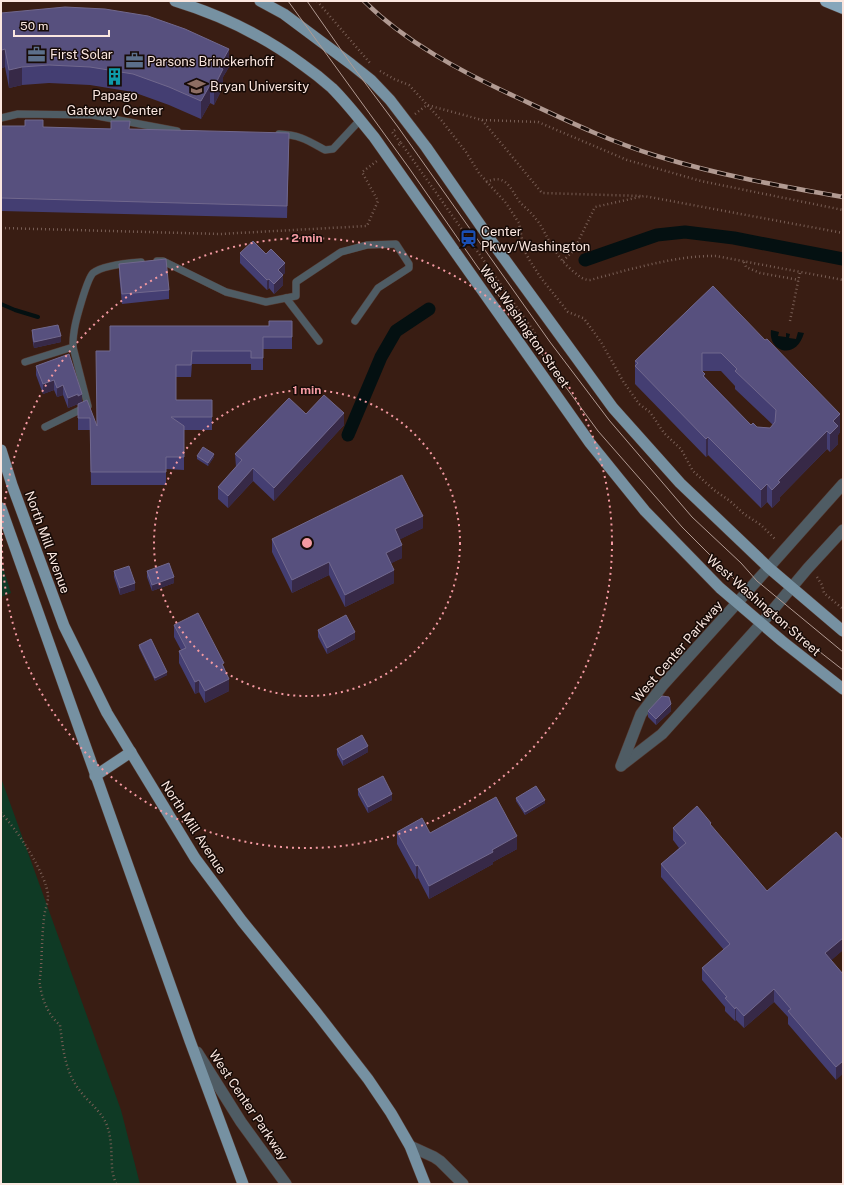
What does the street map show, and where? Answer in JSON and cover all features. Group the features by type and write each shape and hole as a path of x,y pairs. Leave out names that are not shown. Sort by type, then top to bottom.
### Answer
{"highway":[{"path":"826,1 843,8"}],"main road":[{"name":"West Washington Street","path":"175,1 220,17 258,36 290,56 331,88 360,120 390,160 590,443 645,511 720,588 761,624 843,689"},
{"name":"West Washington Street","path":"260,1 284,14 351,64 371,80 390,100 426,147 492,242 613,408 680,483 791,588 843,631"},
{"name":"North Mill Avenue","path":"1,450 12,485 64,626 107,713 195,858 242,921 368,1079 391,1113 410,1146 424,1184"},
{"path":"1,508 95,776 243,1184"},
{"path":"95,776 131,752"}],"street":[{"name":"West Center Parkway","path":"843,484 663,685 641,714 621,766 662,734 843,530"},
{"name":"West Center Parkway","path":"190,1041 241,1122 286,1184"},
{"path":"410,1146 434,1157 463,1184"}],"lane":[{"path":"1,118 18,114 92,115 183,132"},
{"path":"274,134 289,134 304,138 325,150 333,149 360,120"},
{"path":"45,427 88,406 73,347 74,332 85,290 91,274 99,269 126,263 163,261 226,292 266,302 296,296 296,282 341,252 367,245 396,244 409,264 409,268 378,288 355,321"},
{"path":"286,298 319,341"},
{"path":"25,362 73,347"}],"path":[{"path":"317,1 371,64 384,74 409,85 442,121 466,152 479,174 506,203 519,223 524,250 530,261 568,312 585,320 601,342 623,381 639,404 650,412 664,433 681,448 693,471 744,514 761,525 775,539"},
{"path":"413,116 427,105"},
{"path":"427,105 482,120 538,122 627,160 701,181 843,210"},
{"path":"482,120 542,193 644,196 843,233"},
{"path":"394,130 392,132 536,333"},
{"path":"397,146 401,143"},
{"path":"1,228 220,234 367,226 378,201 362,172 378,161"},
{"path":"486,182 499,179 505,181 519,201 537,219 554,251 563,262 582,278 590,280 645,266 696,257 716,256 843,280"},
{"path":"563,262 574,250 595,207 644,196"},
{"path":"744,262 746,267 760,273 799,280"},
{"path":"790,321 800,272"},
{"path":"817,577 824,592 843,610"},
{"path":"1,813 18,833 44,880 48,897 42,936 40,985 46,1006 53,1019 60,1025 64,1058 73,1081 81,1093 94,1105 105,1122 110,1138 112,1167 116,1184"}],"green space":[{"path":"1,561 11,593 1,597"},
{"path":"1,778 121,1110 140,1184 1,1184"}],"shaded area":[{"path":"771,330 779,332 778,336 786,337 786,333 790,334 789,338 796,339 798,332 804,333 800,342 795,347 789,350 783,350 774,344 771,338"}],"building":[{"name":"Papago Gateway Center","path":"65,7 105,9 148,16 185,29 229,49 219,67 223,69 214,87 210,85 201,101 169,87 133,74 90,67 49,65 22,67 9,70 5,49 2,50 1,47 1,13"},
{"path":"25,120 43,120 43,127 111,129 111,121 130,121 129,129 289,133 287,206 1,198 1,126 25,126"},
{"path":"253,241 266,254 271,249 285,263 278,270 283,275 274,284 269,279 267,280 240,253"},
{"path":"166,259 169,290 122,294 119,264"},
{"path":"713,286 840,414 833,421 838,426 830,434 827,431 778,481 780,482 772,490 767,484 761,490 708,437 706,439 635,366 638,363 635,361","holes":["702,353 721,353 737,369 735,371 776,410 775,422 770,428 757,427 753,423 751,425 703,376 705,374 702,371"]},
{"path":"269,321 292,321 292,337 263,337 263,358 251,358 251,351 192,351 191,365 176,365 176,400 212,400 212,417 171,417 184,426 184,457 166,457 166,472 91,472 90,418 78,418 78,404 87,400 97,426 96,351 110,351 110,326 269,326"},
{"path":"58,325 61,336 34,342 32,330"},
{"path":"69,354 82,394 68,398 63,385 57,388 54,380 43,384 36,366"},
{"path":"324,395 344,413 274,488 253,468 228,496 218,487 242,460 235,454 289,398 306,414"},
{"path":"203,447 214,454 208,463 197,456"},
{"path":"402,475 423,516 395,529 402,545 386,553 394,570 345,595 329,562 292,580 272,539"},
{"path":"169,563 174,577 152,585 147,571"},
{"path":"129,566 135,583 120,588 114,571"},
{"path":"198,613 224,663 222,664 229,679 205,691 199,680 195,682 179,651 186,648 174,625"},
{"path":"346,615 355,632 327,648 318,630"},
{"path":"151,639 167,672 155,678 139,645"},
{"path":"662,696 669,697 671,704 656,719 648,711"},
{"path":"362,735 368,746 343,760 337,749"},
{"path":"383,776 392,794 368,807 358,789"},
{"path":"536,786 545,800 525,812 516,798"},
{"path":"496,797 517,836 492,850 493,852 429,886 418,865 416,866 397,832 422,818 430,833"},
{"path":"697,806 711,823 710,824 767,891 836,832 843,840 843,938 825,953 843,974 843,1061 836,1067 788,1011 791,1009 774,989 744,1016 725,998 727,997 702,968 730,944 661,864 686,843 673,828"}],"waterway":[{"path":"585,260 657,235 685,232 734,238 843,259"},
{"path":"1,304 38,317"},
{"path":"348,435 381,357 396,331 429,309"}],"tram line":[{"path":"288,1 409,168 477,266 598,431 682,527 747,592 843,670"},
{"path":"307,1 550,342 609,420 692,517 741,563 757,581 843,652"}],"railway":[{"path":"364,1 397,30 454,66 494,87 603,136 657,156 703,169 843,197"}],"place":[{"name":"First Solar","path":"37,54"},
{"name":"Parsons Brinckerhoff","path":"134,61"},
{"name":"Papago Gateway Center","path":"115,76"},
{"name":"Bryan University","path":"197,86"},
{"name":"Center Pkwy/Washington","path":"468,238"}]}
